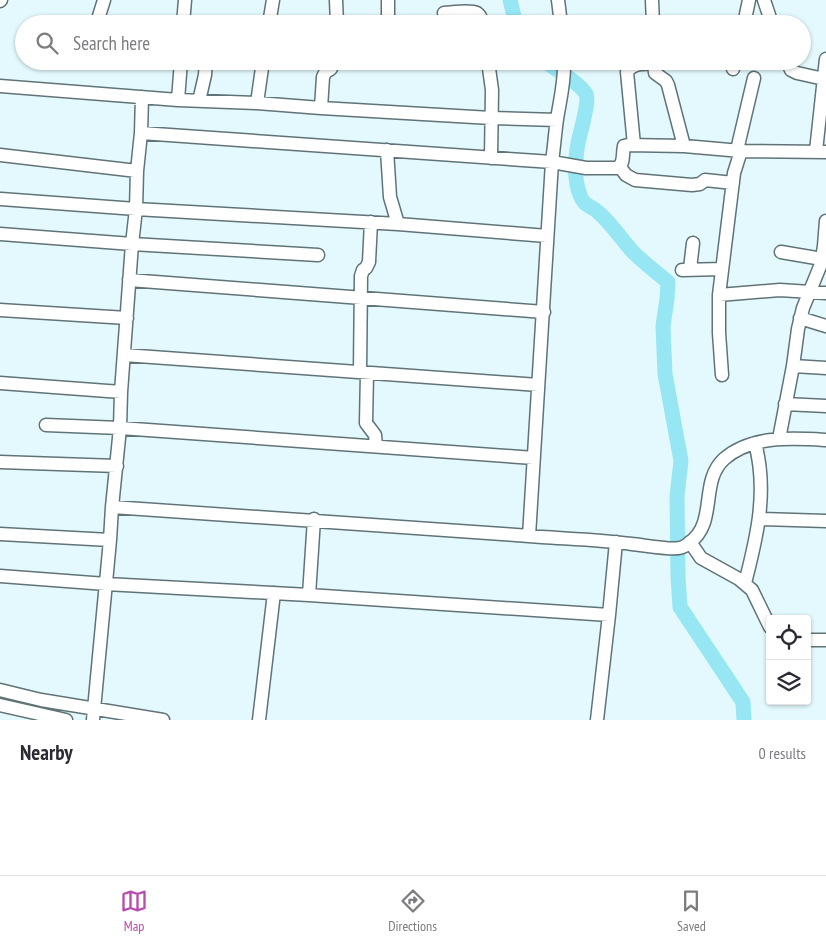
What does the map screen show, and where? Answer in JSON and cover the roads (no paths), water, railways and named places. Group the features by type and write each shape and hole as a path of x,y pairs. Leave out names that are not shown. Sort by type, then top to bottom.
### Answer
{"street":[{"path":"99,15 104,0"},
{"path":"184,15 185,0"},
{"path":"270,15 273,0"},
{"path":"336,0 337,15"},
{"path":"388,0 388,15"},
{"path":"558,0 560,15"},
{"path":"652,0 653,15"},
{"path":"746,15 749,0"},
{"path":"764,0 769,15"},
{"path":"444,12 472,12 479,15"},
{"path":"620,167 624,146 628,144 739,150 821,151 826,59"},
{"path":"178,100 180,70"},
{"path":"199,101 205,70"},
{"path":"257,103 262,70"},
{"path":"321,108 324,73 330,70"},
{"path":"489,70 492,90 492,158"},
{"path":"629,70 627,72 634,144"},
{"path":"655,70 655,73 666,81 668,85 684,146"},
{"path":"792,70 824,79"},
{"path":"530,536 552,162 564,72"},
{"path":"722,375 719,295 734,173 754,78"},
{"path":"0,86 178,100 557,120"},
{"path":"94,714 120,428 142,97"},
{"path":"141,133 552,162 586,168 620,167"},
{"path":"387,150 390,196 398,224"},
{"path":"0,155 137,171"},
{"path":"620,167 626,175 635,180 692,185 700,184 706,180 733,183"},
{"path":"1,199 136,209 372,222 547,236"},
{"path":"779,439 800,318 822,259 826,221"},
{"path":"372,222 369,262 368,266 361,273 361,298 366,423 375,435 376,446"},
{"path":"0,234 318,256"},
{"path":"693,243 686,270 722,269"},
{"path":"781,252 822,259"},
{"path":"129,280 544,312"},
{"path":"719,295 780,290 826,293"},
{"path":"0,310 127,318"},
{"path":"800,318 826,326"},
{"path":"124,355 538,385"},
{"path":"792,366 826,368"},
{"path":"0,383 121,392"},
{"path":"785,404 826,406"},
{"path":"46,425 120,428 534,458"},
{"path":"680,546 698,535 703,527 707,514 711,481 717,467 733,453 766,440 826,440"},
{"path":"745,583 756,541 759,519 762,475 755,443"},
{"path":"0,462 117,466"},
{"path":"112,507 314,519 680,546 745,583 752,590 766,618"},
{"path":"309,595 314,519"},
{"path":"759,519 826,520"},
{"path":"0,534 110,540"},
{"path":"597,720 616,542"},
{"path":"0,576 609,614"},
{"path":"259,720 274,593"},
{"path":"811,640 826,640"},
{"path":"0,690 94,714 163,720"},
{"path":"0,705 66,720"}],"waterway":[{"path":"510,0 514,15"},
{"path":"557,70 583,90 587,98 576,160 577,184 582,199 603,217 637,256 668,282 663,326 665,374 681,461 677,496 680,607 743,702 744,720"}]}
